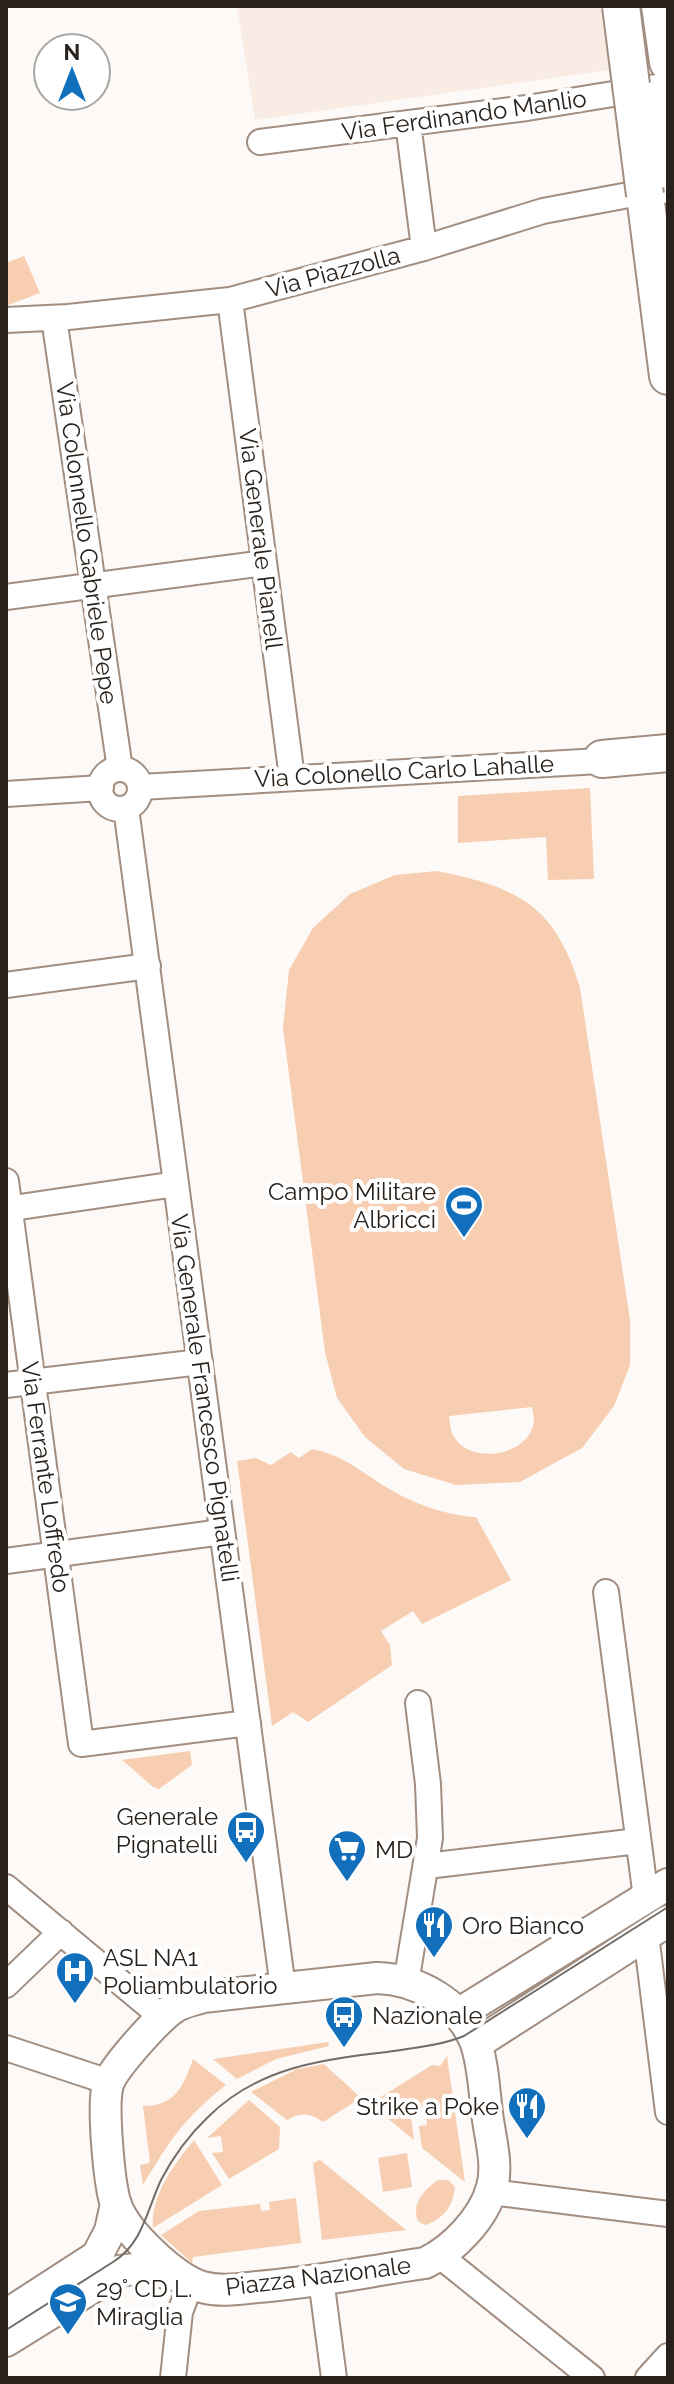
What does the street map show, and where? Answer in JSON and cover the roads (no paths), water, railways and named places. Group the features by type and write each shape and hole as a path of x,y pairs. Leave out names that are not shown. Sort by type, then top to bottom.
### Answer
{"highway":[{"path":"621,6 668,376"},
{"path":"644,6 663,184"},
{"path":"660,6 668,62"},
{"path":"602,759 668,753"}],"main road":[{"path":"458,2014 657,1891"},
{"path":"476,2044 657,1928"},
{"path":"6,2315 97,2256 110,2231 116,2204 105,2119 109,2082 117,2068 162,2017 175,2007 203,1997 377,1978 406,1983 437,1996 458,2014 476,2044 494,2164 491,2192"},
{"name":"Piazza Nazionale","path":"6,2341 119,2271 143,2268 224,2290 425,2263 440,2256 465,2232 491,2192"},
{"path":"116,2204 138,2237 186,2280"}],"street":[{"path":"629,6 639,90 663,184 668,304"},
{"name":"Via Ferdinando Manlio","path":"260,142 668,85"},
{"path":"408,123 424,248"},
{"name":"Via Piazzolla","path":"6,320 230,300 424,248 543,211 663,184"},
{"name":"Via Generale Pianell","path":"230,300 292,778"},
{"name":"Via Colonnello Gabriele Pepe","path":"54,318 120,769"},
{"path":"6,597 264,563"},
{"name":"Via Colonello Carlo Lahalle","path":"140,787 602,759 668,761"},
{"path":"120,769 135,776 140,787 136,801 126,808 110,805 104,800 101,788 108,774 120,769"},
{"path":"6,794 101,788"},
{"name":"Via Generale Francesco Pignatelli","path":"126,808 283,1988"},
{"path":"6,985 148,966"},
{"name":"Via Ferrante Loffredo","path":"6,1181 81,1744 248,1723"},
{"path":"8,1209 176,1184"},
{"path":"6,1385 200,1362"},
{"path":"6,1561 222,1532"},
{"path":"606,1592 638,1841 657,1891"},
{"path":"406,1983 427,1866 430,1830 418,1703"},
{"path":"427,1866 638,1841"},
{"path":"6,1887 162,2017"},
{"path":"657,1928 667,2099"},
{"path":"6,1985 61,1932"},
{"path":"6,2048 109,2082"},
{"path":"491,2192 668,2214"},
{"path":"440,2256 592,2378"},
{"path":"321,2279 334,2378"},
{"path":"173,2378 186,2280"},
{"path":"648,2378 668,2356"}],"tram line":[{"path":"6,2330 123,2254 138,2236 171,2163 194,2131 227,2100 248,2087 292,2069 338,2058 426,2046 464,2036 668,1907"}],"place":[{"name":"Campo Militare Albricci","path":"464,1239"},
{"name":"Generale Pignatelli","path":"246,1864"},
{"name":"MD","path":"347,1883"},
{"name":"Oro Bianco","path":"434,1959"},
{"name":"ASL NA1 Poliambulatorio","path":"75,2005"},
{"name":"Nazionale","path":"344,2049"},
{"name":"Strike a Poke","path":"527,2140"},
{"name":"29° CD L. Miraglia","path":"68,2336"}]}
